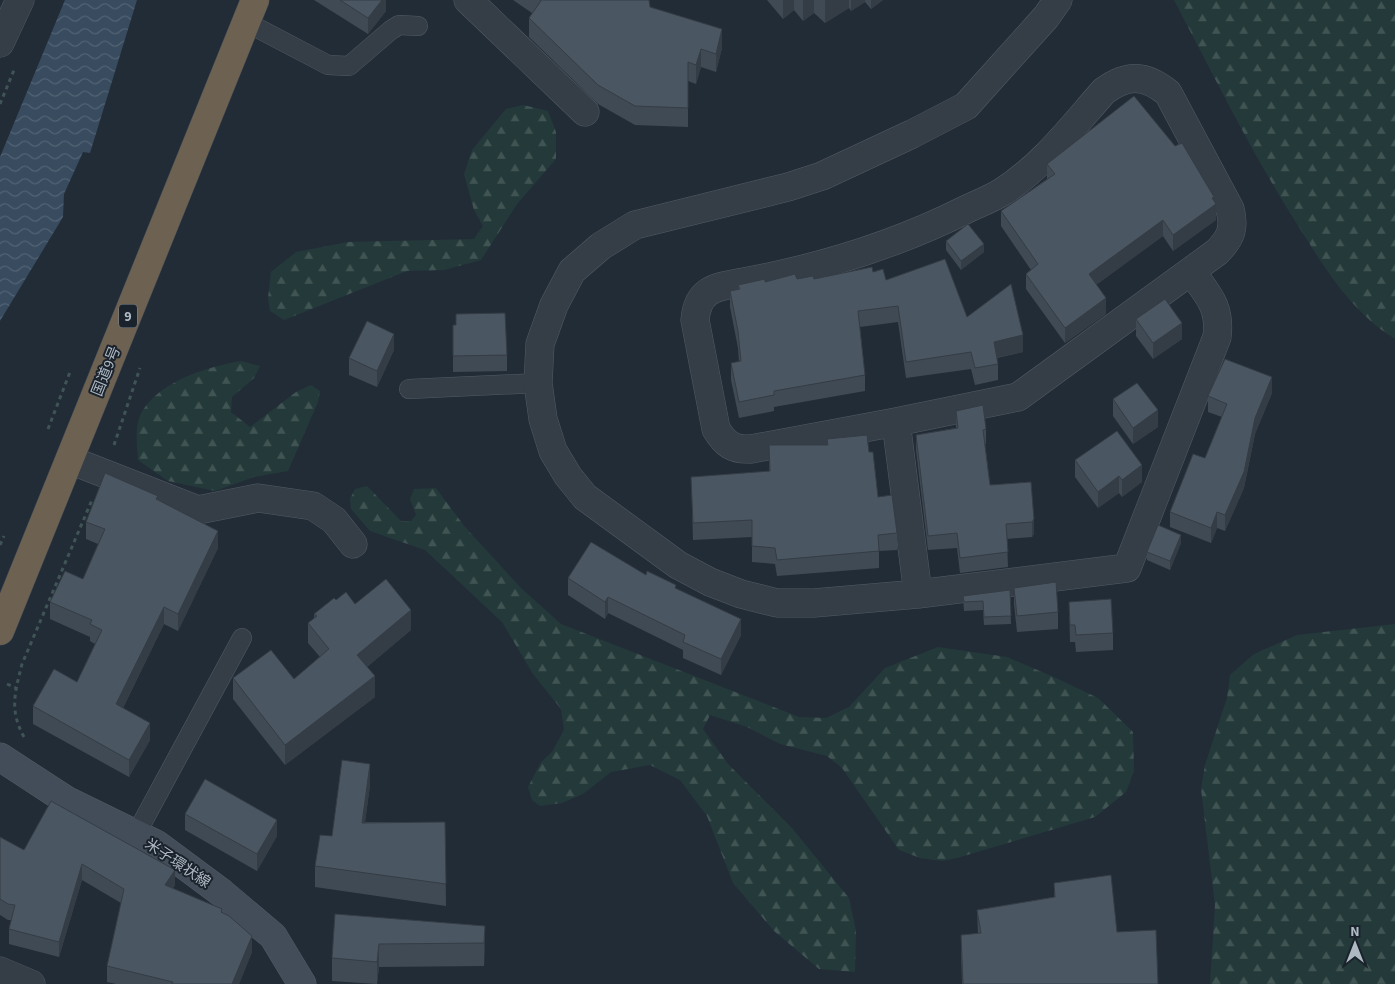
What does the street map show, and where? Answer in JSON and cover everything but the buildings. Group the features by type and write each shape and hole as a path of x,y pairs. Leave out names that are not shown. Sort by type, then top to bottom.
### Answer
{"highway":[{"name":"国道9号","path":"0,631 250,11"}],"main road":[{"name":"米子環状線","path":"0,758 66,800 135,836 156,844 222,893 273,936 302,984"}],"street":[{"path":"0,43 20,0"},
{"path":"468,0 585,112"},
{"path":"1058,0 1046,17 966,106 912,134 822,176 788,187 635,225 601,246 572,271 554,304 540,344 538,383 543,419 553,451 568,476 585,497 678,565 741,594 777,603 814,603 918,594 1127,568 1217,337 1219,325 1216,307 1191,271"},
{"path":"1142,78 1155,82 1168,93 1230,209 1233,221 1232,233 1227,241 1191,271 1018,397 751,449 731,447 716,429 695,320 697,306 701,298 717,287 819,265 879,246 940,222 1002,192 1044,159 1104,91 1126,79 1142,78"},
{"path":"896,422 918,594"},
{"path":"70,460 198,510 258,498 313,506 334,520 353,544"},
{"path":"0,971 30,984"}],"lane":[{"path":"250,11 328,65 349,66 391,30 399,26 418,26"},
{"path":"409,389 538,383"},
{"path":"135,836 242,638"}],"path":[{"path":"28,742 14,712 16,688 22,664 96,491"},
{"path":"7,684 16,688"}],"green space":[{"path":"1174,0 1395,0 1395,339 1379,328 1352,302 1318,257 1248,142"},
{"path":"523,105 548,111 556,132 556,159 517,204 481,260 444,270 407,271 284,320 270,311 268,298 271,272 296,252 348,242 474,239 483,226 474,210 464,174 472,150 506,109"},
{"path":"241,361 260,366 254,378 232,397 231,412 250,427 296,392 311,385 320,391 318,402 288,471 254,477 215,491 168,481 138,460 138,421 143,410 152,400 174,383 200,371"},
{"path":"367,486 401,521 411,521 416,515 410,499 414,489 436,488 465,527 521,588 561,624 799,717 826,718 849,707 885,668 938,647 1007,657 1098,698 1133,732 1134,771 1126,792 1095,817 957,858 942,861 920,858 899,850 842,768 827,756 780,744 747,727 710,715 703,729 728,764 792,828 849,898 856,931 855,972 819,969 774,931 733,883 707,816 680,780 650,765 611,772 583,794 562,803 540,806 532,800 528,787 541,762 552,752 564,730 561,709 533,674 502,622 425,550 370,531 351,509 350,499 355,489"},
{"path":"1395,624 1395,984 1210,984 1215,905 1201,789 1205,765 1227,698 1230,675 1254,654 1297,635"}],"water":[{"path":"65,0 137,0 90,153 83,152 64,194 63,217 0,321 0,157"}]}
